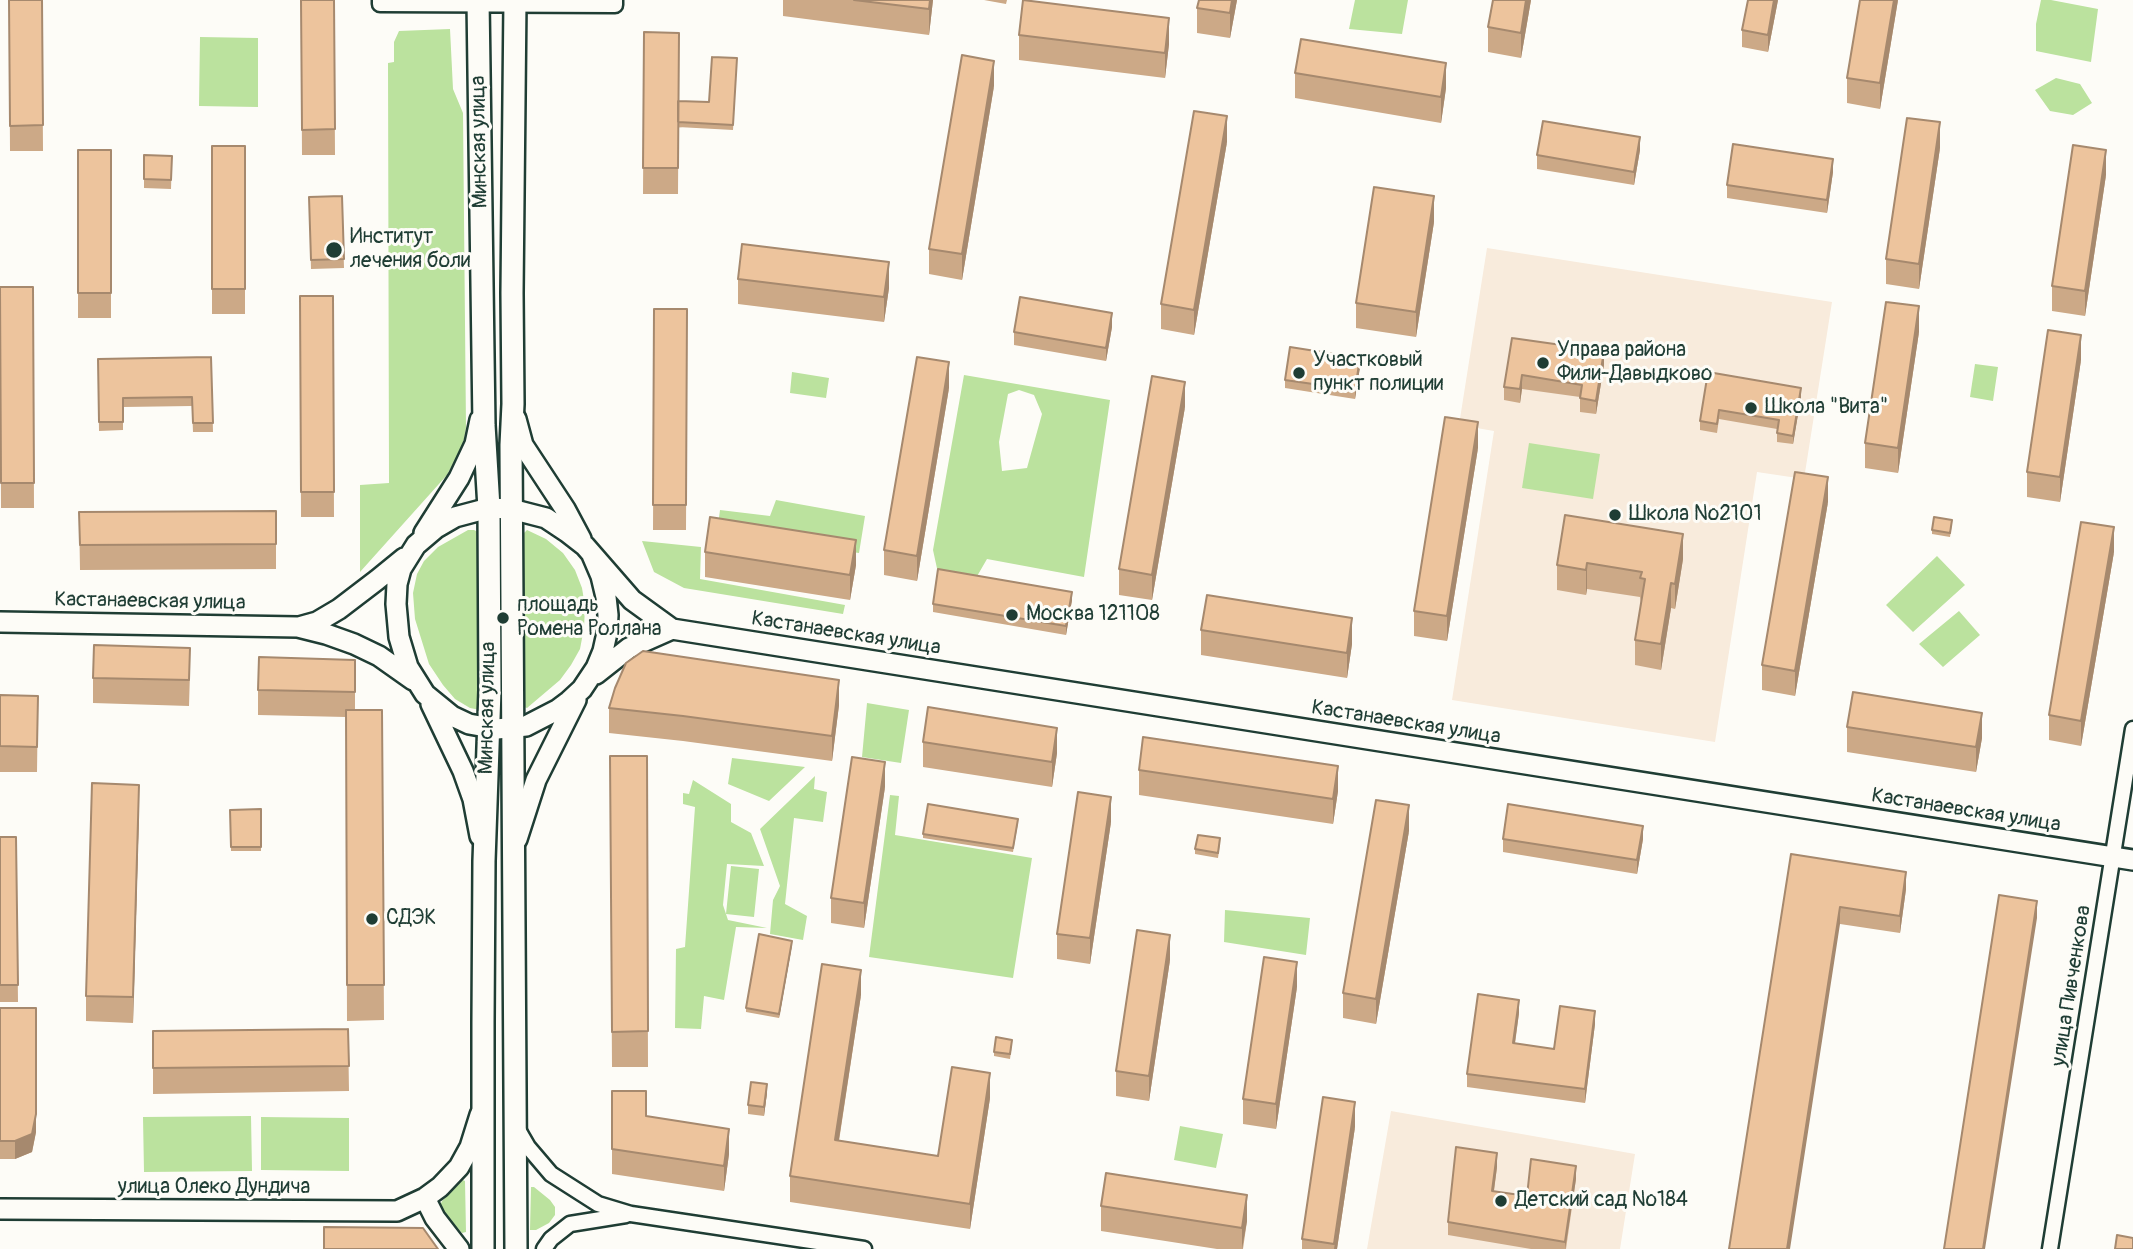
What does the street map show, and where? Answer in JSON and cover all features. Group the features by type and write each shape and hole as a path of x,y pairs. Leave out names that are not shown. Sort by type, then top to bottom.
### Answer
{"main road":[{"name":"Минская улица","path":"478,3 484,403 489,509 489,728 484,861 483,1249"},
{"name":"Минская улица","path":"516,3 511,445 516,1249"}],"street":[{"path":"380,0 380,4 615,5 615,0"},
{"path":"413,549 450,495 464,469 475,444 484,403"},
{"path":"513,404 523,445 589,550"},
{"name":"Кастанаевская улица","path":"298,627 317,622 339,609 436,528 455,517 489,509 511,509 545,519 567,532 589,550 632,600 672,629 2123,859"},
{"name":"Кастанаевская улица","path":"413,549 401,569 397,584 397,620 399,638 408,667 421,689"},
{"name":"Кастанаевская улица","path":"585,684 603,651 608,615 601,576 589,550"},
{"name":"Кастанаевская улица","path":"0,622 298,627 354,644 379,656 452,716 469,724 489,728 526,726 557,710 629,648 672,629"},
{"path":"512,856 536,780 585,684"},
{"path":"421,689 463,771 473,799 484,861"},
{"name":"улица Пивченкова","path":"2050,1249 2123,859 2133,729"},
{"name":"улица Олеко Дундича","path":"0,1209 397,1211 425,1198 459,1167 470,1147 484,1104"},
{"path":"515,1124 527,1147 551,1174 598,1204 631,1214 864,1249"},
{"path":"425,1198 435,1217 459,1249"},
{"path":"544,1249 551,1238 570,1224 631,1214"}],"shaded area":[{"name":"Школа №2101","path":"1487,248 1832,302 1804,479 1757,472 1715,742 1452,700 1494,431 1459,425"},
{"name":"Детский сад №184","path":"1391,1111 1635,1154 1620,1249 1367,1249"}],"green space":[{"path":"1355,0 1408,0 1402,34 1349,29"},
{"path":"2041,0 2098,9 2091,62 2036,51 2036,24"},
{"path":"450,29 453,89 463,113 466,428 463,444 447,475 360,572 360,485 389,483 388,63 394,62 394,42 399,31"},
{"path":"200,37 258,38 258,107 199,106"},
{"path":"2056,78 2080,84 2092,103 2073,115 2050,111 2035,90"},
{"path":"1975,364 1998,367 1993,401 1970,397"},
{"path":"792,372 829,378 826,398 790,393"},
{"path":"964,375 1110,400 1084,577 987,559 976,578 938,573 933,550","holes":["1019,390 1034,395 1042,414 1027,468 1002,471 999,442 1008,394"]},
{"path":"1529,443 1600,454 1593,499 1522,488"},
{"path":"776,500 865,516 859,553 717,533 720,510 770,516"},
{"path":"468,530 478,532 480,540 480,710 470,708 455,699 429,664 415,619 413,593 417,574 424,561 438,547"},
{"path":"527,530 546,539 563,553 575,570 585,606 580,649 571,665 560,680 527,708 521,702 522,535"},
{"path":"642,541 701,547 700,579 845,605 843,614 684,588 654,572"},
{"path":"1937,556 1965,585 1913,632 1886,605"},
{"path":"1959,611 1980,635 1943,667 1919,644"},
{"path":"867,703 909,710 901,763 862,757"},
{"path":"732,758 805,767 769,801 728,784"},
{"path":"815,776 814,789 827,792 823,822 794,818 785,904 807,916 803,940 770,934 773,900 780,886 760,829"},
{"path":"693,780 731,804 731,822 751,833 764,866 727,864 723,905 728,920 767,928 736,927 724,1000 704,996 701,1029 675,1028 676,949 685,947 695,807 683,804 683,793 689,794"},
{"path":"890,795 899,796 895,835 1032,858 1013,978 869,957"},
{"path":"731,866 759,869 754,917 726,914"},
{"path":"1225,910 1310,918 1306,955 1224,942"},
{"path":"251,1116 252,1171 144,1172 143,1117"},
{"path":"261,1117 349,1118 349,1171 261,1170"},
{"path":"1180,1126 1223,1134 1216,1168 1174,1160"},
{"path":"463,1180 466,1232 462,1233 440,1206"},
{"path":"531,1187 550,1200 555,1207 555,1215 549,1223 536,1230 530,1230"}],"building":[{"path":"9,0 42,0 43,125 10,126"},
{"path":"301,0 334,0 335,129 302,130"},
{"path":"854,0 930,0 929,9"},
{"path":"1023,0 1169,18 1165,53 1019,35"},
{"path":"1199,0 1232,0 1230,13 1197,8"},
{"path":"1493,0 1526,0 1521,33 1488,27"},
{"path":"1748,0 1774,0 1768,35 1742,30"},
{"path":"1860,0 1894,0 1880,83 1847,78"},
{"path":"644,32 679,33 678,168 643,168"},
{"path":"1301,39 1446,63 1441,97 1295,73"},
{"path":"962,55 994,61 962,254 929,249"},
{"path":"712,57 737,58 733,125 678,122 678,101 709,102"},
{"path":"1194,111 1227,116 1194,310 1161,304"},
{"path":"1907,118 1940,122 1919,264 1886,259"},
{"path":"1543,121 1640,137 1634,172 1537,155"},
{"path":"1733,144 1833,159 1827,200 1727,185"},
{"path":"2073,145 2106,150 2085,291 2052,286"},
{"path":"212,146 245,146 245,289 212,289"},
{"path":"78,150 111,150 111,293 78,293"},
{"path":"144,155 172,156 171,180 144,179"},
{"path":"1374,187 1434,196 1416,312 1356,303"},
{"path":"342,196 344,259 311,260 309,197"},
{"path":"742,244 889,262 884,297 738,279"},
{"path":"0,287 33,287 34,483 1,483"},
{"path":"300,296 333,296 334,492 301,492"},
{"path":"1020,297 1112,313 1106,348 1014,332"},
{"path":"1886,302 1919,306 1898,448 1865,443"},
{"path":"654,309 687,309 686,505 653,505"},
{"path":"2048,330 2081,335 2060,477 2027,472"},
{"path":"1512,338 1604,351 1596,401 1580,398 1582,385 1522,375 1520,389 1504,387"},
{"path":"1290,347 1360,358 1355,390 1285,380"},
{"path":"211,357 213,423 193,423 192,397 123,398 123,422 99,422 98,359"},
{"path":"917,357 949,362 917,556 884,550"},
{"name":"Школа \"Вита\"","path":"1708,372 1801,388 1793,436 1777,433 1779,420 1719,410 1717,424 1700,421"},
{"path":"1152,376 1185,382 1152,575 1119,569"},
{"path":"1445,417 1478,422 1447,616 1414,611"},
{"path":"1795,472 1828,477 1795,671 1762,665"},
{"path":"276,511 276,544 80,545 79,512"},
{"path":"1565,515 1683,534 1675,584 1671,583 1661,644 1635,640 1645,579 1640,578 1642,572 1587,563 1586,570 1557,565"},
{"path":"710,517 856,540 850,575 705,552"},
{"path":"1934,517 1952,520 1950,533 1932,530"},
{"path":"2081,522 2114,527 2081,721 2049,715"},
{"path":"938,569 1072,592 1066,626 933,604"},
{"path":"1207,595 1352,618 1347,653 1201,630"},
{"path":"94,645 190,648 189,680 93,678"},
{"path":"643,651 839,680 832,736 609,708 626,663"},
{"path":"259,657 355,660 355,692 258,690"},
{"path":"1853,692 1982,713 1976,747 1847,727"},
{"path":"0,695 38,696 37,747 0,746"},
{"path":"928,707 1057,728 1052,762 923,742"},
{"path":"346,710 382,710 384,985 347,985"},
{"path":"1143,737 1338,766 1333,799 1139,770"},
{"path":"610,756 647,756 648,1031 612,1032"},
{"path":"852,757 885,762 864,903 831,898"},
{"path":"92,783 139,785 133,997 86,996"},
{"path":"1078,792 1111,797 1090,938 1057,934"},
{"path":"1376,800 1409,805 1376,999 1343,993"},
{"path":"928,804 1018,819 1013,848 923,834"},
{"path":"1508,804 1643,826 1637,860 1503,839"},
{"path":"261,809 261,847 231,847 230,810"},
{"path":"1198,835 1220,838 1218,853 1195,849"},
{"path":"0,837 16,837 18,985 0,985"},
{"path":"1791,854 1906,872 1900,916 1840,907 1787,1249 1729,1249"},
{"path":"1999,895 2037,901 1983,1249 1944,1249"},
{"path":"1137,930 1170,935 1149,1076 1116,1071"},
{"path":"759,934 792,941 779,1014 746,1008"},
{"path":"1264,957 1297,962 1276,1104 1243,1099"},
{"path":"822,964 861,970 835,1140 938,1156 952,1067 990,1073 970,1204 790,1176"},
{"path":"1478,994 1519,1000 1513,1043 1554,1049 1560,1006 1595,1011 1585,1089 1467,1074"},
{"path":"0,1008 36,1008 36,1114 32,1134 15,1141 0,1141"},
{"path":"348,1029 349,1066 153,1068 153,1031"},
{"path":"996,1037 1012,1040 1010,1054 994,1052"},
{"path":"751,1082 767,1084 764,1107 748,1105"},
{"path":"612,1091 646,1091 646,1116 729,1129 724,1166 612,1149"},
{"path":"1323,1097 1355,1102 1334,1244 1302,1239"},
{"path":"1456,1147 1497,1153 1492,1191 1527,1196 1531,1159 1576,1166 1565,1242 1448,1222"},
{"path":"1106,1173 1247,1195 1242,1228 1101,1206"},
{"path":"324,1227 423,1228 438,1249 324,1249"},
{"path":"2117,1235 2133,1238 2133,1249 2115,1249"}],"place":[{"name":"Институт лечения боли","path":"334,250"},
{"name":"Управа района Фили-Давыдково","path":"1543,363"},
{"name":"Участковый пункт полиции","path":"1299,373"},
{"name":"Школа \"Вита\"","path":"1751,408"},
{"name":"Школа №2101","path":"1615,515"},
{"name":"Москва 121108","path":"1012,615"},
{"name":"площадь Ромена Роллана","path":"503,618"},
{"name":"СДЭК","path":"372,919"},
{"name":"Детский сад №184","path":"1501,1201"}]}
